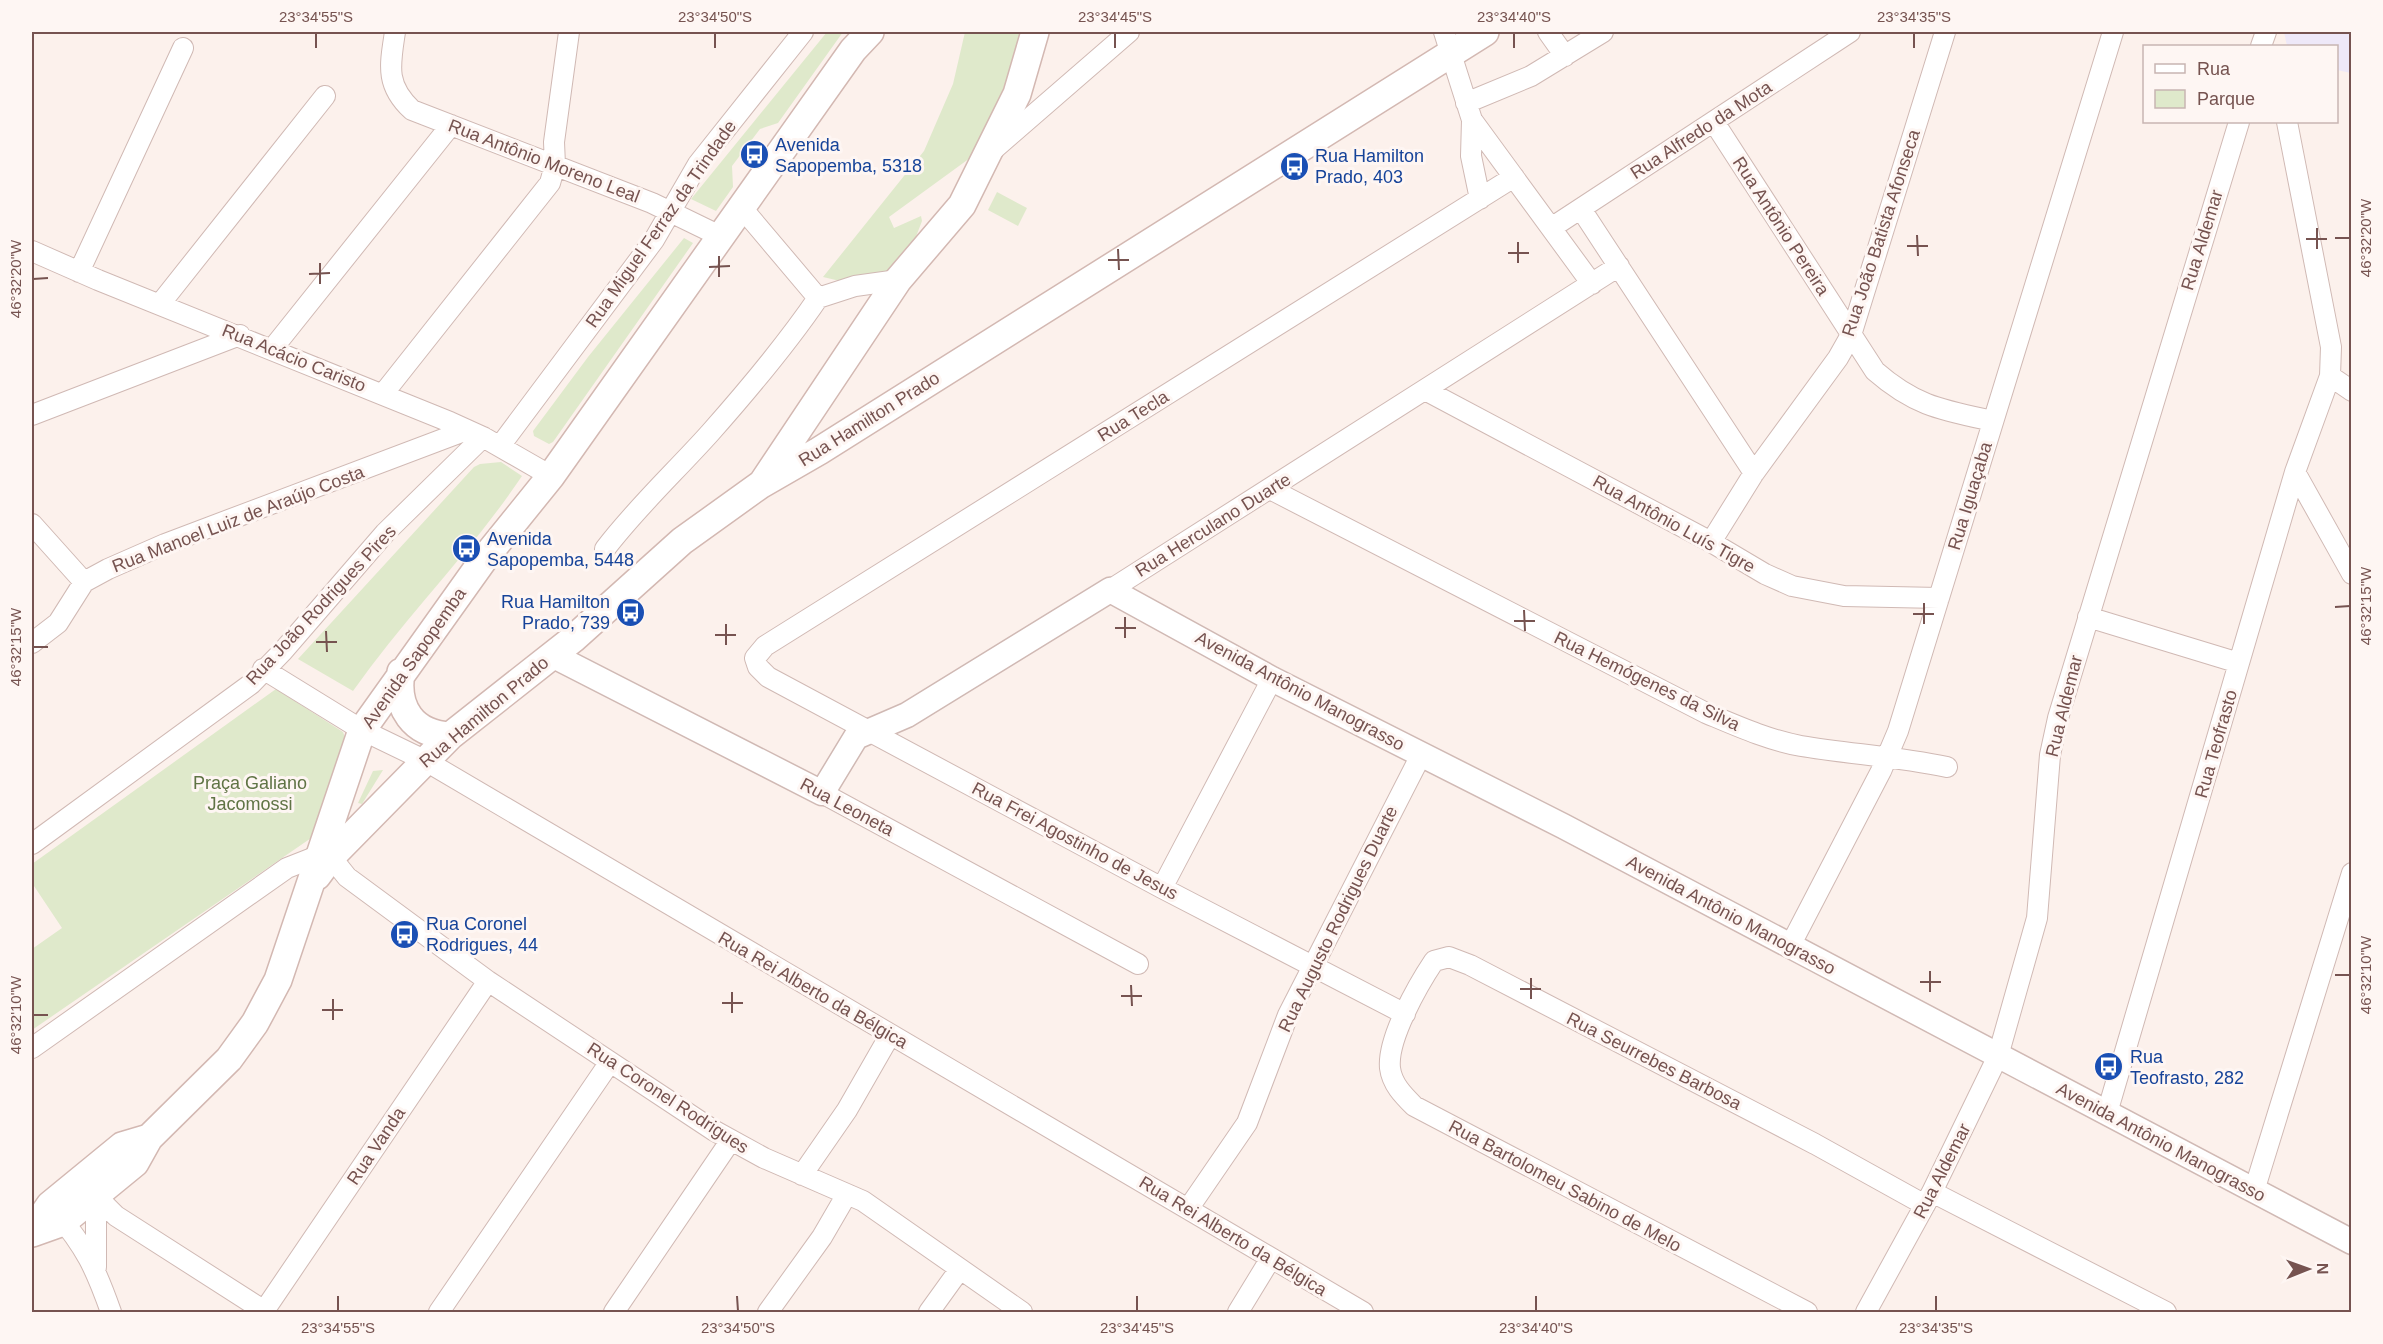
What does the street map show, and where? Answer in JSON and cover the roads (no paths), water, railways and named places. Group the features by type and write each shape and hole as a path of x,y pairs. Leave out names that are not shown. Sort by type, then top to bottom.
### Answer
{"main road":[{"name":"Avenida Sapopemba","path":"32,1232 88,1187 135,1162 149,1138 229,1059 255,1023 278,980 325,850 362,730 401,672 484,559 551,476 853,50 870,32"},
{"path":"760,485 898,280 962,205 991,152 1017,94 1035,32"},
{"name":"Rua Hamilton Prado","path":"325,850 384,806 424,760 450,736 621,598 682,541 760,485 849,432 1448,42 1485,32"},
{"path":"401,672 398,688 401,704 408,718 420,729 434,735 450,736"}],"street":[{"name":"Rua Antônio Moreno Leal","path":"395,32 392,86 400,99 412,110 669,211 722,237"},
{"path":"383,394 546,191 555,165 557,121 569,32"},
{"name":"Rua Miguel Ferraz da Trindade","path":"483,438 654,240 698,164 803,32"},
{"path":"991,152 1129,32"},
{"path":"1548,32 1564,56"},
{"path":"1469,111 1603,32"},
{"name":"Rua Alfredo da Mota","path":"1551,228 1850,32"},
{"name":"Rua João Batista Afonseca","path":"1711,542 1754,473 1838,358 1851,335 1945,32"},
{"name":"Rua Iguaçaba","path":"1790,946 1888,757 1898,731 2114,32"},
{"path":"1448,42 1469,111 1471,156 1480,199"},
{"path":"79,272 183,48"},
{"path":"160,304 325,96"},
{"path":"1469,111 1592,284"},
{"name":"Rua Antônio Pereira","path":"1714,122 1875,371 1910,398 1943,410 1993,421"},
{"name":"Rua Aldemar","path":"1866,1312 1929,1198 1998,1056 2037,918 2050,755 2058,718 2239,123"},
{"name":"Rua Teofrasto","path":"2107,1113 2295,472 2330,376 2331,347 2287,123"},
{"path":"273,348 451,125"},
{"name":"Rua Tecla","path":"755,658 765,646 1514,177"},
{"path":"742,208 818,297"},
{"path":"1581,209 1754,473"},
{"name":"Rua Acácio Caristo","path":"32,251 383,394 483,438 551,476"},
{"name":"Rua Herculano Duarte","path":"822,793 851,743 870,731 907,715 1110,590 1619,266"},
{"path":"605,549 648,497 688,457 749,388 818,297 855,286 898,280"},
{"path":"32,415 240,335"},
{"path":"2330,376 2352,391"},
{"name":"Rua Antônio Luís Tigre","path":"1425,390 1711,542 1765,574 1803,588 1844,596 1939,598"},
{"name":"Rua Manoel Luiz de Araújo Costa","path":"84,582 165,544 483,438"},
{"name":"Rua João Rodrigues Pires","path":"32,844 251,684 263,669 283,651 385,533 483,438"},
{"path":"2295,472 2352,574"},
{"name":"Rua Hemógenes da Silva","path":"1270,489 1706,713 1762,736 1800,746 1947,767"},
{"path":"32,524 84,582 58,623 32,643"},
{"name":"Avenida Antônio Manograsso","path":"1110,590 1272,678 1563,826 2352,1242"},
{"path":"2088,617 2239,663"},
{"name":"Rua Leoneta","path":"552,655 822,793 1138,964"},
{"name":"Rua Frei Agostinho de Jesus","path":"755,658 758,667 768,677 1162,888 1405,1014"},
{"name":"Rua Rei Alberto da Bélgica","path":"263,669 362,730 424,760 1363,1312"},
{"path":"1162,888 1272,678"},
{"name":"Rua Augusto Rodrigues Duarte","path":"1188,1209 1247,1123 1288,1015 1312,964 1421,755"},
{"path":"32,1048 287,868 325,850"},
{"name":"Rua Coronel Rodrigues","path":"325,850 347,877 488,981 610,1062 731,1140 764,1158 864,1201 1022,1312"},
{"path":"2254,1191 2352,873"},
{"name":"Rua Seurrebes Barbosa","path":"1405,1014 1434,961 1449,957 1458,960 1815,1144 1929,1198"},
{"name":"Rua Vanda","path":"265,1312 488,981"},
{"name":"Rua Bartolomeu Sabino de Melo","path":"1405,1014 1391,1052 1390,1067 1394,1082 1414,1106 1807,1312"},
{"path":"802,1175 847,1110 890,1035"},
{"path":"438,1312 610,1062"},
{"path":"614,1312 731,1140"},
{"path":"88,1187 116,1216 265,1312"},
{"path":"88,1187 96,1269"},
{"path":"768,1312 822,1237 847,1194"},
{"path":"1929,1198 2166,1312"},
{"path":"56,1214 78,1237 96,1269 111,1312"},
{"path":"1238,1312 1271,1258"},
{"path":"929,1312 960,1269"}],"place":[{"name":"Avenida Sapopemba, 5318","path":"754,155"},
{"name":"Rua Hamilton Prado, 403","path":"1294,166"},
{"name":"Avenida Sapopemba, 5448","path":"466,549"},
{"name":"Rua Hamilton Prado, 739","path":"631,612"},
{"name":"Rua Coronel Rodrigues, 44","path":"405,934"},
{"name":"Rua Teofrasto, 282","path":"2109,1067"}],"park label":[{"name":"Praça Galiano Jacomossi","path":"250,793"}]}
